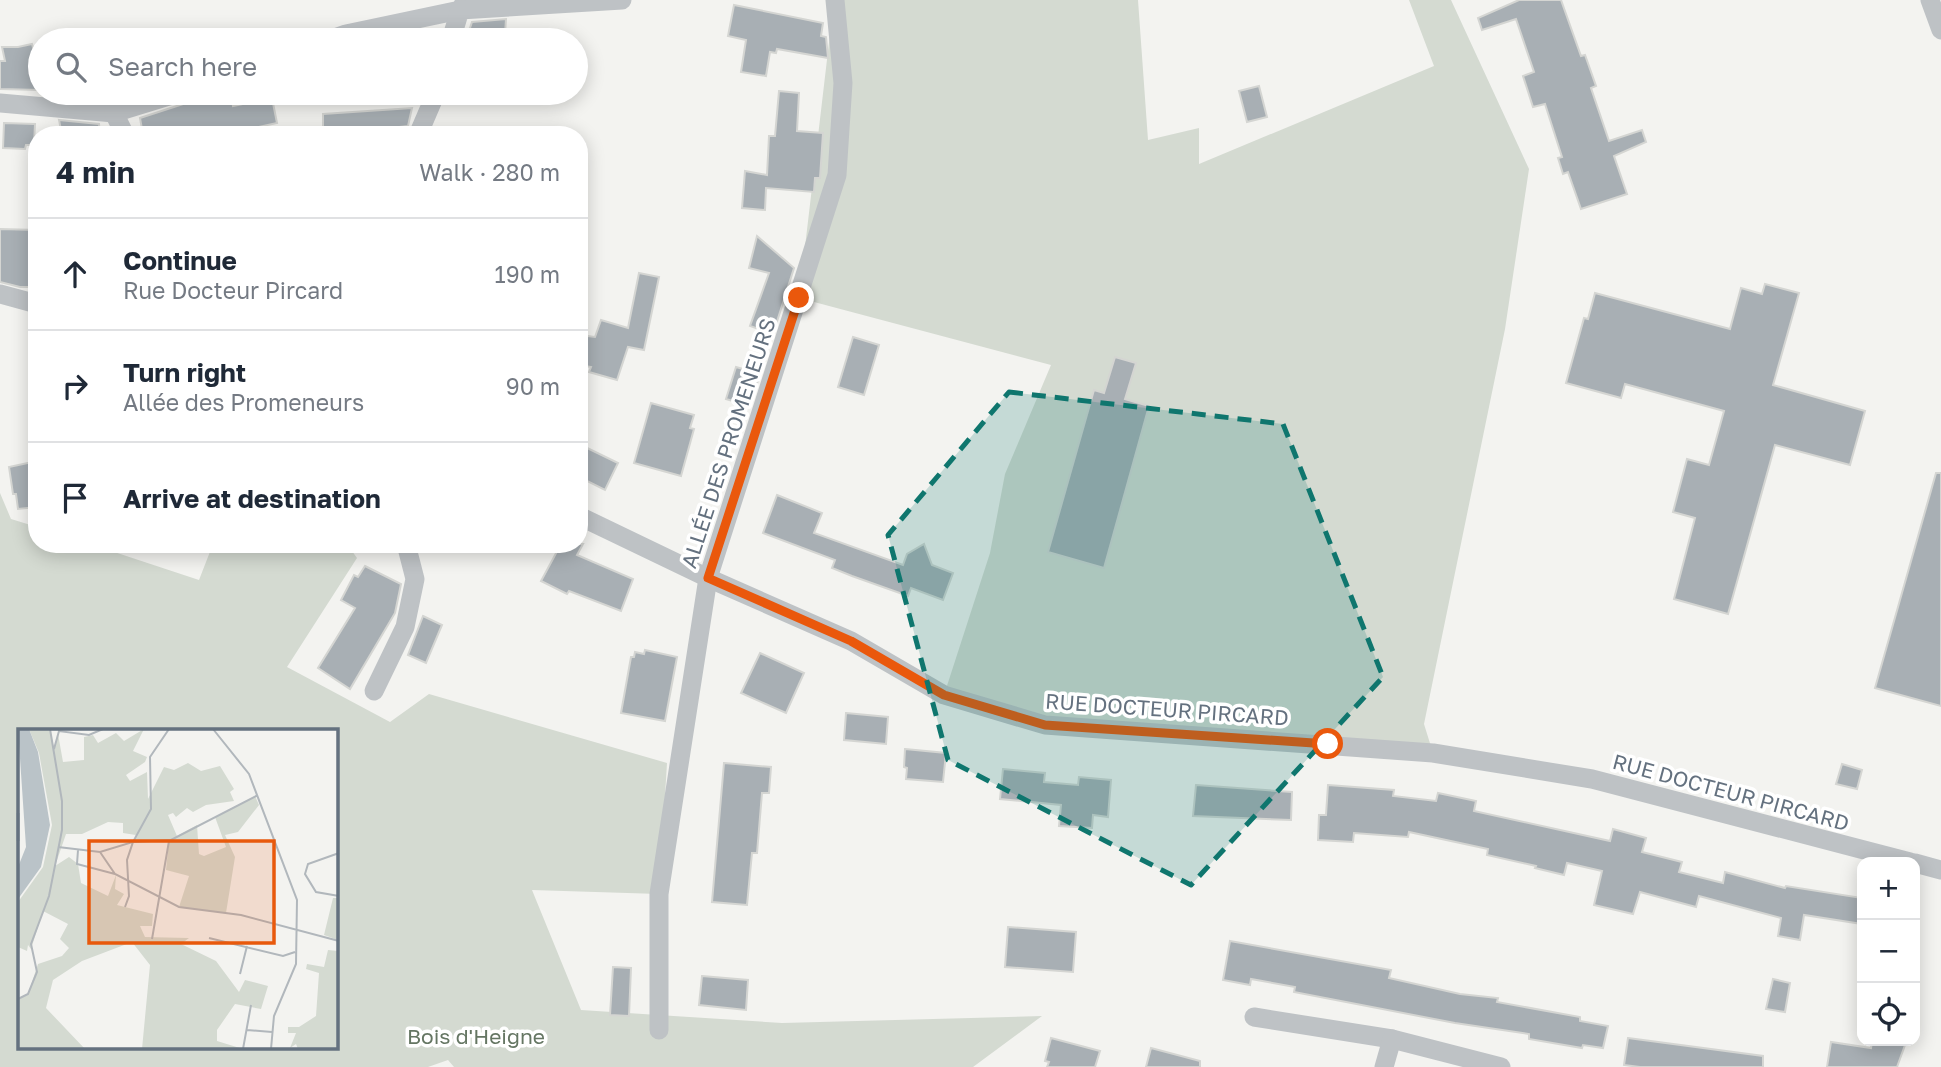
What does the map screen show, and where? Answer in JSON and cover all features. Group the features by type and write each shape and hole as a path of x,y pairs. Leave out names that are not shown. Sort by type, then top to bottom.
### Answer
{"street":[{"path":"370,28 463,5 622,0"},
{"name":"ALLÉE DES PROMENEURS","path":"659,1030 659,894 708,578 837,175 843,83 835,0"},
{"path":"1930,0 1941,30"},
{"path":"455,28 463,5"},
{"path":"0,103 114,113 140,105"},
{"path":"422,126 431,105"},
{"path":"114,113 120,126"},
{"path":"0,294 28,302"},
{"name":"RUE DOCTEUR PIRCARD","path":"588,520 708,578 851,641 944,695 1045,725 1433,753 1592,779 1889,857"},
{"path":"374,691 405,627 415,579 408,553"},
{"name":"RUE DOCTEUR PIRCARD","path":"1920,865 1941,870"},
{"path":"1254,1017 1392,1040 1501,1067"},
{"path":"1384,1067 1392,1040"}],"highlighted area":[{"path":"1009,392 1283,424 1383,677 1191,885 948,760 888,535"}],"green space":[{"path":"834,0 1138,0 1148,140 1199,128 1199,164 1434,66 1409,0 1451,0 1529,169 1505,329 1424,724 1433,753 1045,725 944,695 990,553 1005,474 1051,365 799,298"},
{"name":"Bois d'Heigne","path":"0,493 11,519 28,524 28,553 117,553 199,580 210,553 353,553 357,558 287,667 390,722 429,694 667,763 659,894 532,890 581,1010 782,1023 1042,1016 973,1067 454,1067 448,1060 428,1067 0,1067"}],"building":[{"path":"1519,0 1561,0 1581,56 1585,55 1596,86 1591,88 1609,141 1642,130 1646,142 1614,156 1627,194 1581,209 1568,172 1563,174 1558,158 1562,157 1545,104 1533,107 1523,76 1534,72 1516,19 1482,30 1478,18"},
{"path":"734,5 823,23 821,36 826,37 828,58 777,49 776,53 770,52 766,76 741,72 746,40 728,36"},
{"path":"506,19 505,28 470,28 472,22"},
{"path":"28,45 28,90 0,89 0,61 5,61 2,47"},
{"path":"1259,86 1267,117 1247,122 1239,91"},
{"path":"779,91 799,93 797,131 823,133 820,178 815,178 814,192 766,188 765,210 742,208 745,171 767,175 769,136 775,136"},
{"path":"180,105 273,105 277,123 263,126 141,126 140,118"},
{"path":"412,108 408,126 323,126 323,114"},
{"path":"59,120 99,126 60,126"},
{"path":"4,123 35,124 28,126 28,145 25,149 3,148"},
{"path":"0,229 28,230 28,287 0,282"},
{"path":"757,236 794,268 773,334 750,326 769,273 749,268"},
{"path":"639,273 659,277 644,350 628,347 617,380 589,372 591,367 588,366 588,336 595,337 601,320 628,328"},
{"path":"1765,284 1799,293 1773,385 1865,411 1850,465 1775,445 1728,614 1674,599 1695,518 1673,512 1687,459 1709,465 1724,411 1625,384 1621,398 1566,383 1584,318 1588,319 1595,293 1730,329 1741,288 1762,294"},
{"path":"853,337 879,345 864,395 838,387"},
{"path":"1115,357 1136,363 1125,399 1149,406 1104,568 1048,552 1094,390 1104,393"},
{"path":"736,367 760,374 750,406 726,399"},
{"path":"651,403 694,415 690,428 694,429 681,476 634,463"},
{"path":"588,448 618,463 605,490 588,482"},
{"path":"28,463 28,508 18,509 9,467"},
{"path":"1936,473 1941,473 1941,706 1875,688"},
{"path":"777,495 822,513 814,533 903,565 907,554 924,544 932,565 953,573 943,600 911,588 908,596 852,576 832,568 835,560 763,533"},
{"path":"556,553 578,553 577,555 633,579 621,611 569,591 567,594 541,581"},
{"path":"365,566 401,584 395,613 350,689 318,668 355,608 341,600 354,575 358,577"},
{"path":"423,616 442,625 426,663 408,655"},
{"path":"645,650 677,657 665,721 621,713 631,657 634,657 635,652 644,654"},
{"path":"760,653 804,673 786,713 741,693"},
{"path":"846,713 888,717 886,744 844,740"},
{"path":"905,749 946,753 943,782 906,779"},
{"path":"724,763 771,767 769,793 762,793 757,853 752,853 747,905 712,902"},
{"path":"1842,764 1862,770 1857,789 1836,784"},
{"path":"1003,769 1045,773 1044,782 1078,785 1079,777 1111,780 1108,817 1093,815 1092,828 1059,826 1061,805 1000,799"},
{"path":"1196,785 1292,792 1291,820 1193,816"},
{"path":"1328,785 1394,790 1393,796 1436,801 1438,793 1476,801 1474,811 1610,841 1613,829 1646,838 1642,852 1682,862 1679,872 1723,883 1725,872 1785,888 1786,886 1857,897 1857,923 1804,915 1800,940 1778,936 1781,918 1699,896 1696,907 1640,892 1633,914 1594,905 1602,871 1567,863 1564,875 1487,855 1488,849 1409,832 1408,837 1354,833 1353,842 1318,840 1319,815 1326,815"},
{"path":"1008,927 1076,932 1073,972 1005,967"},
{"path":"1230,941 1391,970 1389,978 1460,994 1498,998 1497,1002 1580,1017 1580,1021 1608,1026 1603,1048 1583,1045 1582,1048 1529,1039 1529,1034 1455,1023 1294,992 1295,987 1251,979 1250,985 1223,980"},
{"path":"613,967 631,968 629,1016 610,1015"},
{"path":"702,976 748,980 746,1010 699,1005"},
{"path":"1773,979 1790,983 1785,1012 1766,1009"},
{"path":"1051,1038 1100,1051 1095,1067 1047,1067 1049,1062 1045,1061"},
{"path":"1628,1038 1763,1056 1763,1067 1624,1065"},
{"path":"1831,1042 1871,1048 1905,1046 1897,1067 1827,1067"},
{"path":"1151,1048 1200,1061 1200,1067 1146,1067"}],"route":[{"path":"799,298 708,578 851,641 944,695 1045,725 1328,744"}]}
